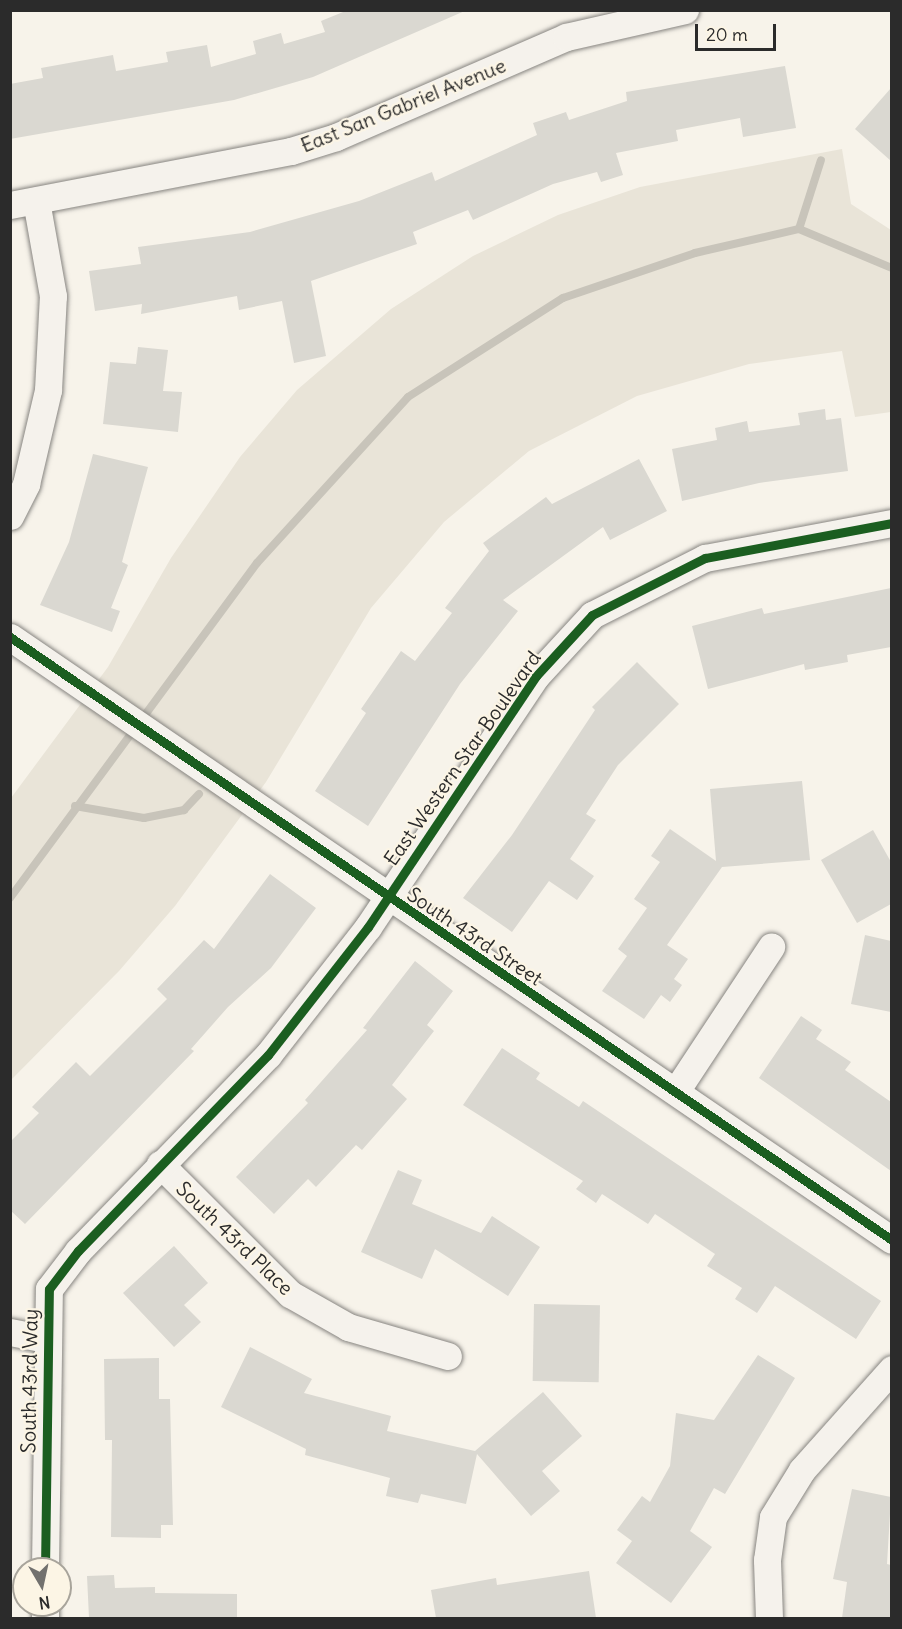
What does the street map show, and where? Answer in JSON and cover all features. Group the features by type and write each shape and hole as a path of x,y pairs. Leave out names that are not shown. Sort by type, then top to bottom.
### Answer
{"street":[{"name":"East San Gabriel Avenue","path":"23,203 291,151 336,137 566,37 649,13 685,10"},
{"path":"10,516 27,484 48,390 53,296 23,203"},
{"name":"East Western Star Boulevard","path":"160,1164 268,1055 387,899 536,676 592,615 705,558 891,523"},
{"name":"South 43rd Street","path":"10,638 387,899 676,1091 891,1240"},
{"path":"676,1091 771,947"},
{"name":"South 43rd Way","path":"45,1557 49,1289 160,1164"},
{"name":"South 43rd Place","path":"160,1164 290,1294 348,1327 448,1356"},
{"name":"South 43rd Way","path":"10,1332 47,1339"},
{"path":"769,1618 766,1560 773,1517 802,1470 891,1369"}],"shaded area":[{"path":"842,149 851,204 891,230 891,412 855,417 842,351 749,364 637,396 529,451 444,522 371,608 266,782 175,906 119,971 11,1080 11,798 108,667 171,558 240,457 297,390 391,309 473,256 558,215 640,187"}],"building":[{"path":"348,10 467,10 313,77 234,100 10,139 10,84 43,78 41,68 113,55 116,71 168,62 166,52 207,45 211,67 256,54 253,41 281,33 284,44 325,32 321,21"},
{"path":"785,66 796,128 743,137 740,118 676,130 678,141 616,153 623,175 601,182 597,172 553,184 473,220 468,210 413,232 417,244 311,281 326,356 294,363 282,301 239,310 237,296 141,314 142,304 95,311 89,271 141,264 138,247 250,232 359,201 432,172 435,181 537,135 533,123 566,112 569,120 627,101 626,92"},
{"path":"891,88 891,161 855,129"},
{"path":"138,347 168,350 163,391 182,392 178,432 103,424 110,362 136,364"},
{"path":"825,409 826,420 841,418 848,471 759,483 682,501 672,449 717,440 715,428 747,421 749,432 800,425 798,413"},
{"path":"93,454 148,467 122,562 128,565 111,608 120,611 112,632 40,605 69,542"},
{"path":"639,459 667,511 610,540 603,527 503,600 518,611 460,684 368,826 315,791 366,713 361,709 401,651 415,661 452,613 445,608 489,551 483,543 546,497 552,504"},
{"path":"891,588 891,647 847,655 848,662 805,670 804,664 708,689 692,626 762,608 764,614"},
{"path":"637,662 679,704 618,765 586,814 596,820 570,859 594,876 577,900 549,881 512,932 463,898 512,835 595,710 592,707"},
{"path":"802,781 810,860 722,867 667,945 688,959 674,979 682,985 670,1002 661,995 644,1019 602,991 627,956 618,949 647,908 634,899 660,862 651,856 670,829 716,861 710,789"},
{"path":"873,830 891,862 891,904 857,923 821,860"},
{"path":"270,874 316,908 271,968 228,1007 191,1049 194,1051 25,1224 10,1210 10,1142 39,1113 32,1107 76,1062 90,1076 167,999 157,989 204,940 214,949"},
{"path":"865,935 891,941 891,1012 851,1004"},
{"path":"415,961 453,991 427,1025 434,1031 392,1085 407,1099 362,1150 356,1145 316,1187 308,1179 274,1214 236,1177 308,1103 305,1100 367,1030 363,1028"},
{"path":"801,1016 822,1030 816,1039 851,1062 845,1070 891,1102 891,1171 759,1078"},
{"path":"502,1048 540,1073 536,1079 579,1107 583,1101 881,1301 856,1339 775,1286 757,1313 735,1299 742,1288 707,1266 715,1254 655,1214 648,1224 602,1194 596,1203 576,1189 583,1181 463,1105"},
{"path":"398,1170 422,1180 412,1204 481,1233 492,1216 540,1247 508,1296 435,1249 422,1279 361,1252"},
{"path":"174,1246 208,1283 184,1305 201,1322 174,1347 123,1293"},
{"path":"534,1304 600,1305 599,1382 533,1381"},
{"path":"250,1347 312,1379 304,1393 391,1416 387,1431 475,1451 543,1392 582,1436 542,1471 560,1491 531,1516 477,1454 466,1504 421,1494 418,1503 386,1496 390,1478 305,1455 306,1449 221,1407"},
{"path":"758,1355 795,1378 725,1494 714,1488 690,1531 712,1547 671,1603 616,1563 632,1541 617,1530 642,1496 650,1502 670,1466 676,1413 714,1420"},
{"path":"159,1358 159,1399 170,1399 173,1525 161,1525 161,1538 111,1537 112,1440 105,1440 104,1359"},
{"path":"852,1489 891,1497 887,1564 891,1565 891,1618 842,1618 847,1582 833,1579"},
{"path":"589,1571 596,1618 436,1618 431,1590 496,1578 497,1585"},
{"path":"114,1575 115,1588 155,1587 155,1593 237,1594 237,1618 89,1618 87,1576"}],"waterway":[{"path":"799,229 821,160"},
{"path":"10,898 257,563 408,397 563,298 695,253 799,229 892,268"},
{"path":"75,806 144,818 184,810 199,794"}],"cycle path":[{"path":"45,1557 49,1289 78,1251 268,1055 368,927 536,676 592,615 705,558 892,523"},
{"path":"10,637 892,1240"}]}
